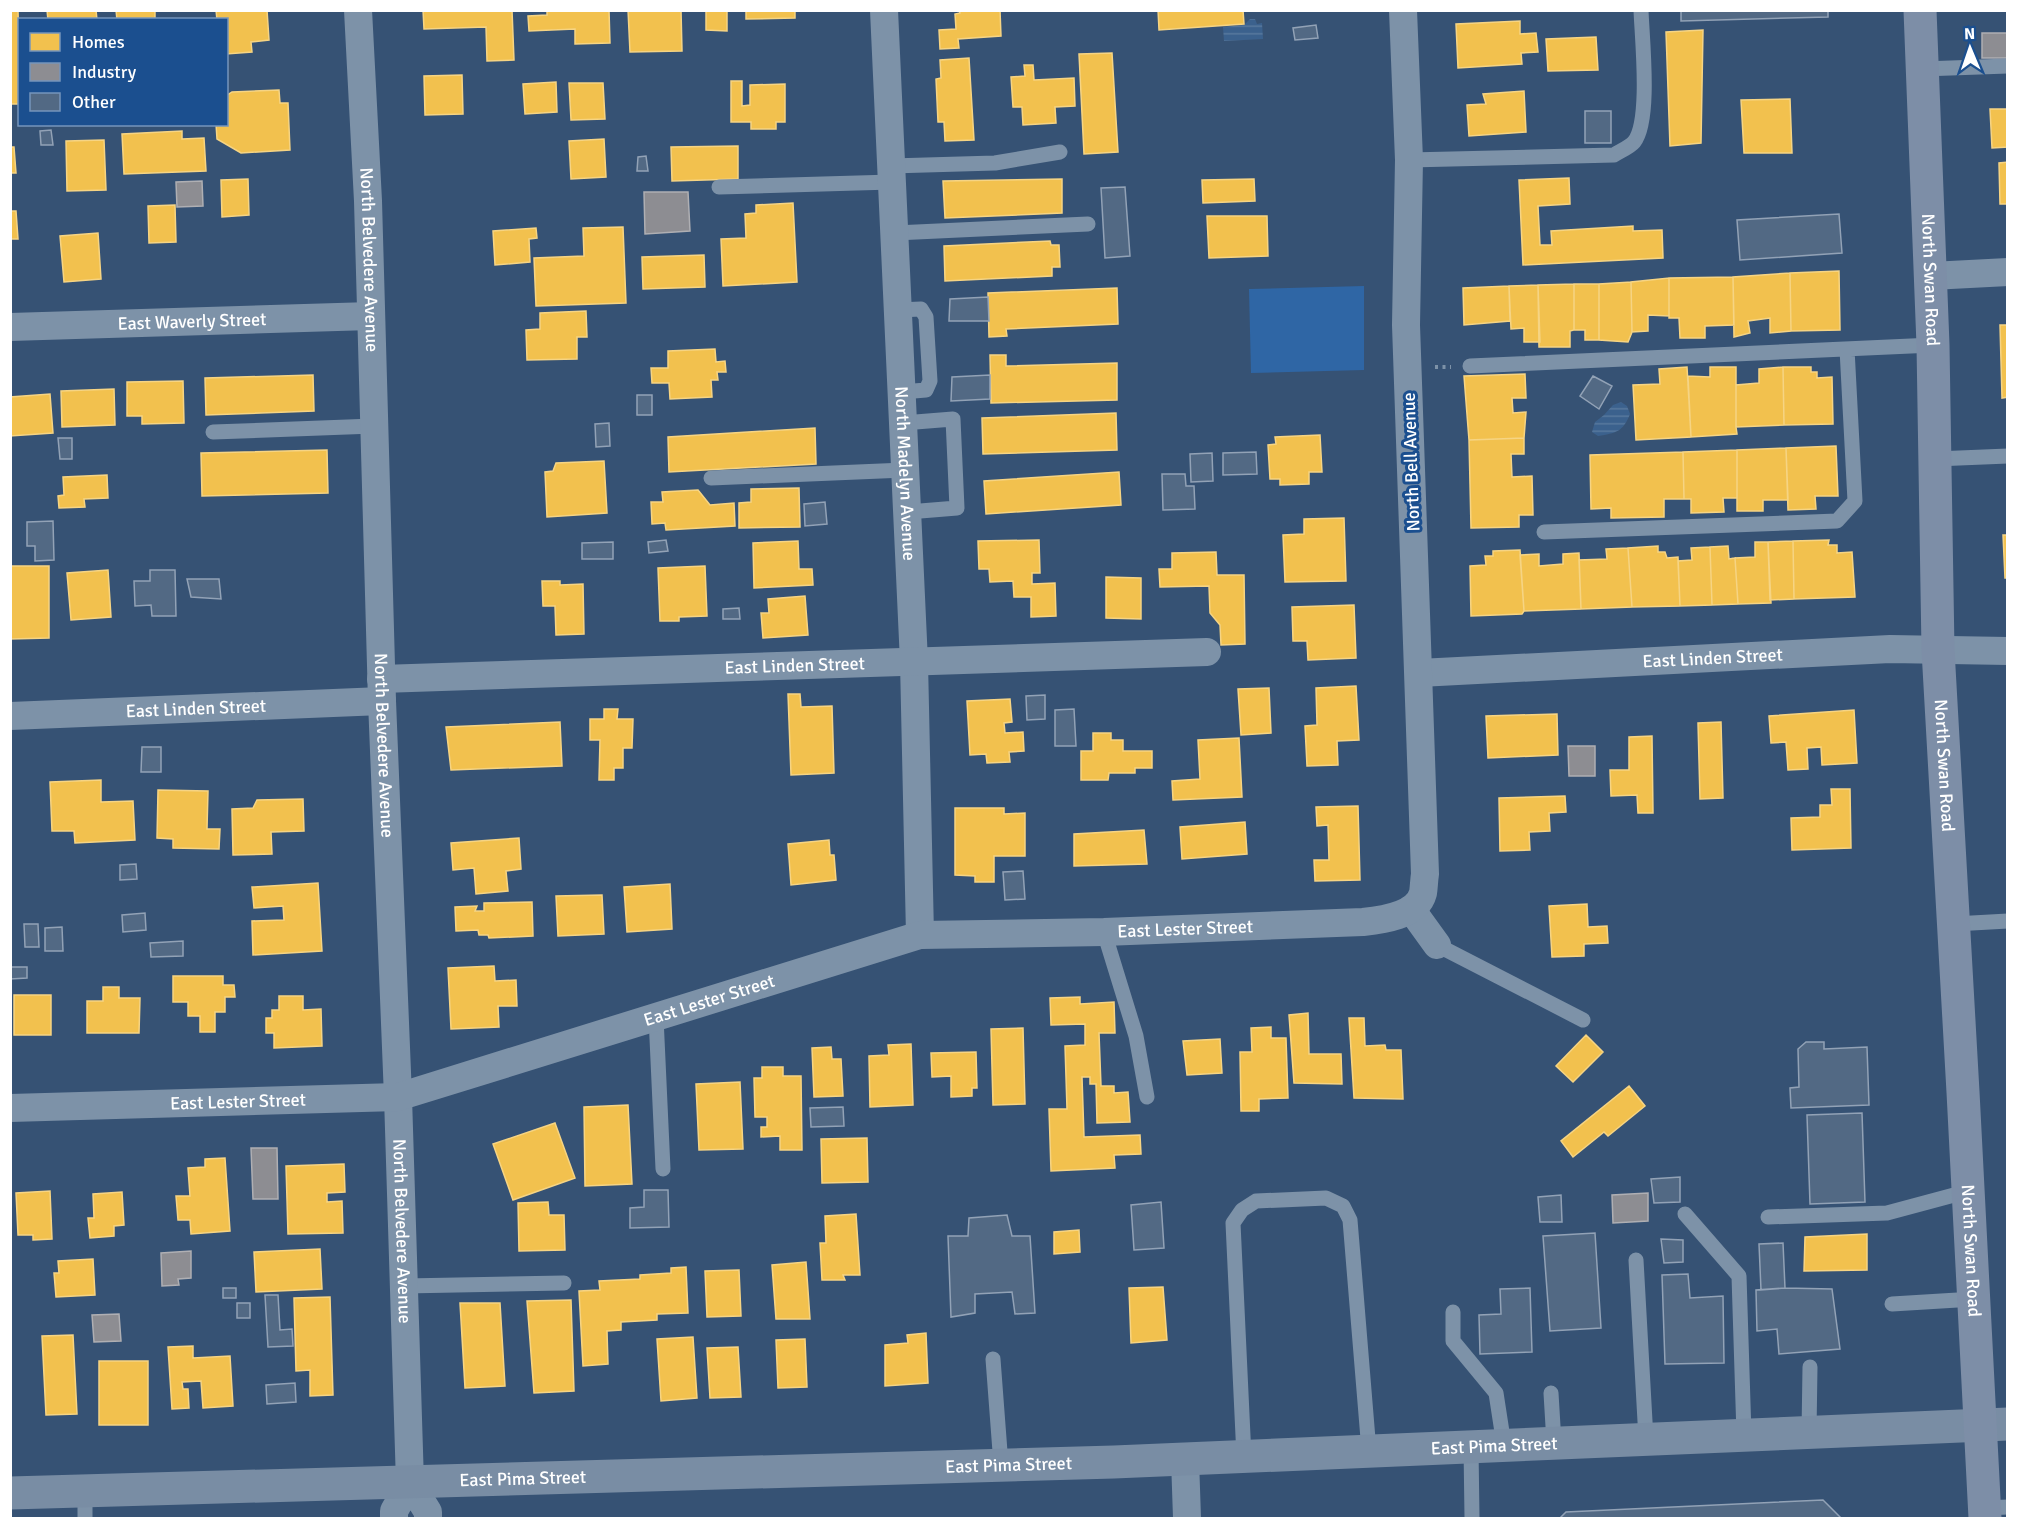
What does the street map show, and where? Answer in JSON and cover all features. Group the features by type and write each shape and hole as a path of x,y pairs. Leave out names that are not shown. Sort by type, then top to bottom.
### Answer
{"main road":[{"name":"North Swan Road","path":"1920,10 1933,345 1938,650 1974,1299 1994,1424 1992,1511"}],"street":[{"name":"North Belvedere Avenue","path":"358,10 368,201 382,690 411,1483 428,1512 428,1518"},
{"name":"North Madelyn Avenue","path":"884,10 914,662 920,935"},
{"name":"North Bell Avenue","path":"1403,10 1409,159 1407,369 1425,874 1422,895 1411,909"},
{"path":"1931,276 2007,272"},
{"name":"East Waverly Street","path":"10,327 371,316"},
{"name":"East Linden Street","path":"1419,673 1890,649 2007,651"},
{"name":"East Linden Street","path":"10,716 382,690 914,662 1207,652"},
{"path":"1411,909 1437,945"},
{"name":"East Lester Street","path":"10,1108 398,1097 920,935 1104,932 1363,922 1387,920 1411,909"},
{"name":"East Pima Street","path":"10,1493 85,1505 411,1483 1244,1457 1994,1424"},
{"path":"1185,1459 1187,1518"},
{"path":"394,1518 394,1511 411,1483"}],"lane":[{"path":"1409,159 1614,154 1634,143 1642,121 1644,98 1641,10"},
{"path":"1922,69 2007,66"},
{"path":"719,188 892,174 995,163 1060,152"},
{"path":"895,233 1088,224"},
{"path":"1470,366 1933,345"},
{"path":"1544,532 1837,520 1855,501 1847,349"},
{"path":"903,423 952,419 957,508 908,512"},
{"path":"213,432 374,426"},
{"path":"1935,459 2007,456"},
{"path":"711,478 905,470"},
{"path":"1954,924 2007,921"},
{"path":"1104,932 1136,1036 1146,1096"},
{"path":"1437,945 1583,1020"},
{"path":"656,1017 663,1169"},
{"path":"1768,1217 1887,1213 1969,1191"},
{"path":"1244,1457 1233,1223 1242,1209 1256,1201 1326,1198 1342,1206 1350,1220 1369,1451"},
{"path":"1685,1214 1738,1276 1744,1435"},
{"path":"1636,1260 1646,1439"},
{"path":"404,1286 564,1282"},
{"path":"1892,1304 1974,1299"},
{"path":"1454,1312 1453,1341 1496,1393 1504,1445"},
{"path":"993,1359 1001,1465"},
{"path":"1809,1432 1810,1366"},
{"path":"1551,1393 1554,1443"},
{"path":"1471,1447 1472,1518"}],"path":[{"path":"1407,369 1470,366"}],"shaded area":[{"path":"1250,19 1255,19 1257,24 1262,23 1263,39 1224,41 1223,27 1244,25"},
{"path":"1364,286 1364,370 1251,373 1249,289"},
{"path":"1621,402 1627,406 1630,414 1622,428 1598,436 1592,432 1595,422 1613,405"}],"building: Homes":[{"path":"10,10 18,10 18,104 10,104"},
{"path":"47,10 96,10 97,18 48,18"},
{"path":"116,10 155,10 155,18 117,18"},
{"path":"216,10 267,10 269,40 251,42 252,52 228,54 228,18 217,18"},
{"path":"423,10 512,10 514,60 487,61 486,27 424,29"},
{"path":"547,10 609,10 610,43 575,44 575,29 529,31 528,16 547,15"},
{"path":"628,10 681,10 682,51 630,52"},
{"path":"706,10 727,10 727,31 706,30"},
{"path":"746,10 795,10 795,18 746,19"},
{"path":"959,10 1000,10 1001,36 958,39 959,48 940,49 939,30 956,29 955,14 960,13"},
{"path":"1158,10 1243,10 1244,24 1159,30"},
{"path":"1520,21 1520,34 1536,33 1538,52 1521,53 1522,64 1458,68 1456,24"},
{"path":"1703,30 1701,143 1670,146 1666,32"},
{"path":"1596,37 1598,70 1548,71 1546,39"},
{"path":"1112,53 1118,152 1084,154 1079,54"},
{"path":"969,58 974,140 945,141 944,122 938,122 936,79 941,78 940,60"},
{"path":"1024,65 1033,65 1034,80 1074,78 1075,106 1055,107 1056,123 1023,125 1022,107 1013,107 1011,77 1025,76"},
{"path":"462,75 463,114 425,115 424,76"},
{"path":"731,81 742,81 742,106 750,105 750,85 785,84 785,122 776,122 776,129 751,129 751,122 731,122"},
{"path":"556,82 557,112 525,114 523,84"},
{"path":"569,83 603,83 605,119 571,120"},
{"path":"279,90 280,103 288,103 290,150 241,153 217,139 216,126 228,126 228,95 232,92"},
{"path":"1524,91 1526,132 1469,136 1467,105 1486,104 1483,94"},
{"path":"1790,99 1792,153 1744,153 1741,100"},
{"path":"1990,109 2008,109 2008,147 1992,148"},
{"path":"182,131 182,139 204,138 206,171 124,174 122,134"},
{"path":"604,139 606,177 571,179 569,141"},
{"path":"104,140 106,190 67,191 66,141"},
{"path":"738,146 738,179 672,181 671,147"},
{"path":"10,147 14,147 16,173 10,173"},
{"path":"2008,162 2008,204 2000,204 1999,163"},
{"path":"1569,178 1570,204 1538,206 1540,245 1552,245 1551,231 1633,226 1633,231 1662,230 1663,258 1523,265 1519,180"},
{"path":"248,179 249,215 222,217 221,180"},
{"path":"1062,179 1062,213 945,218 943,181"},
{"path":"1254,179 1255,201 1203,203 1202,180"},
{"path":"793,203 797,282 723,286 721,239 746,238 745,214 756,213 756,205"},
{"path":"175,205 176,242 149,243 148,206"},
{"path":"10,211 16,211 18,239 10,239"},
{"path":"1207,216 1267,216 1268,256 1209,258"},
{"path":"623,227 626,303 536,306 534,258 584,256 583,228"},
{"path":"536,228 537,238 529,239 530,262 495,265 493,231"},
{"path":"98,233 101,279 64,282 60,236"},
{"path":"1050,241 1051,245 1059,245 1060,267 1052,267 1052,276 945,281 944,246"},
{"path":"704,255 705,287 643,289 642,257"},
{"path":"1839,271 1840,330 1791,331 1790,273"},
{"path":"1790,273 1791,331 1770,333 1770,318 1748,321 1750,333 1734,337 1733,277"},
{"path":"1733,277 1734,325 1705,326 1705,338 1680,338 1679,318 1669,318 1669,278"},
{"path":"1669,278 1669,316 1648,315 1648,331 1632,332 1631,282"},
{"path":"1631,282 1632,332 1628,342 1599,340 1599,284"},
{"path":"1574,284 1599,284 1599,340 1585,340 1585,330 1574,330"},
{"path":"1574,284 1574,330 1570,331 1570,347 1539,347 1538,285"},
{"path":"1538,285 1540,342 1524,342 1524,328 1511,329 1509,286"},
{"path":"1509,286 1510,321 1464,325 1463,288"},
{"path":"1117,288 1118,324 1006,329 1007,336 989,337 988,293"},
{"path":"586,311 587,337 577,337 577,359 527,360 526,330 540,329 540,313"},
{"path":"2000,325 2008,325 2008,397 2002,398"},
{"path":"715,349 716,362 725,361 726,372 717,372 718,380 711,380 712,397 670,399 669,383 652,383 651,368 668,368 668,351"},
{"path":"990,355 1006,355 1006,366 1117,363 1117,400 991,403"},
{"path":"1687,367 1691,437 1636,440 1633,385 1660,384 1659,369"},
{"path":"1710,367 1736,367 1737,434 1691,437 1688,376 1710,377"},
{"path":"1783,367 1811,367 1811,372 1817,372 1817,378 1832,377 1833,424 1784,425"},
{"path":"1783,367 1784,425 1736,427 1736,385 1759,383 1759,369"},
{"path":"1525,374 1526,398 1512,398 1513,413 1526,412 1524,438 1469,440 1464,376"},
{"path":"313,375 314,411 206,415 205,378"},
{"path":"183,381 184,423 142,424 142,416 127,416 127,382"},
{"path":"114,389 115,425 62,427 61,391"},
{"path":"50,394 53,433 10,436 10,397"},
{"path":"1116,413 1117,450 983,454 982,418"},
{"path":"815,428 816,464 669,472 668,437"},
{"path":"1320,435 1322,472 1309,472 1309,484 1280,485 1280,479 1270,479 1268,445 1276,444 1275,437"},
{"path":"1524,438 1524,454 1511,454 1512,477 1532,476 1533,515 1519,515 1519,527 1471,528 1469,440"},
{"path":"1836,446 1838,496 1815,496 1816,509 1788,510 1786,448"},
{"path":"1786,448 1788,500 1763,500 1763,511 1737,511 1737,450"},
{"path":"327,450 328,493 202,496 201,453"},
{"path":"1737,450 1737,498 1723,498 1724,512 1691,513 1691,499 1684,499 1683,452"},
{"path":"1683,452 1684,499 1664,499 1664,517 1611,518 1611,508 1591,509 1590,455"},
{"path":"604,461 607,513 547,517 545,472 553,471 556,463"},
{"path":"1119,472 1121,505 986,514 984,481"},
{"path":"107,475 108,498 84,499 85,507 59,508 58,496 64,495 63,477"},
{"path":"799,488 800,527 739,528 739,503 751,502 751,489"},
{"path":"698,490 710,505 734,503 735,526 666,530 665,523 652,524 651,502 663,502 662,492"},
{"path":"1344,518 1346,581 1285,582 1283,535 1304,534 1304,519"},
{"path":"2003,535 2008,535 2008,578 2005,578"},
{"path":"1039,540 1040,573 1032,573 1032,584 1055,583 1056,616 1031,617 1031,597 1014,597 1013,581 990,582 989,569 979,569 978,541"},
{"path":"1829,540 1828,545 1837,545 1837,553 1852,552 1855,597 1794,599 1793,541"},
{"path":"798,541 799,569 812,569 813,585 754,588 753,543"},
{"path":"1793,541 1794,599 1770,600 1768,542"},
{"path":"1755,542 1768,542 1771,603 1738,604 1735,558 1755,557"},
{"path":"1658,546 1658,552 1665,552 1667,558 1678,557 1680,606 1632,607 1628,548"},
{"path":"1728,546 1729,559 1735,558 1738,604 1712,605 1710,547"},
{"path":"1710,547 1712,605 1680,606 1678,561 1692,560 1691,548"},
{"path":"1628,548 1632,607 1581,609 1579,560 1607,559 1606,549"},
{"path":"1520,550 1524,611 1522,614 1471,616 1470,566 1486,565 1485,556 1493,556 1493,551"},
{"path":"1216,552 1217,575 1244,575 1245,644 1221,645 1220,625 1210,613 1209,586 1160,587 1159,569 1172,569 1172,553"},
{"path":"1579,553 1581,609 1524,611 1520,555 1539,554 1539,566 1563,564 1563,554"},
{"path":"10,566 49,566 49,638 10,639"},
{"path":"705,566 707,616 679,617 679,621 660,621 658,568"},
{"path":"108,570 111,617 71,620 67,573"},
{"path":"1106,577 1141,578 1141,619 1106,618"},
{"path":"542,581 560,581 560,585 583,584 584,634 556,635 555,606 543,606"},
{"path":"805,596 808,635 763,638 761,613 769,613 768,599"},
{"path":"1354,605 1356,658 1308,660 1307,641 1293,641 1292,607"},
{"path":"1356,686 1359,740 1337,741 1338,765 1307,766 1305,726 1317,725 1316,688"},
{"path":"1269,688 1271,733 1241,735 1238,689"},
{"path":"788,694 800,694 801,707 832,706 834,773 791,775"},
{"path":"1010,699 1012,722 1004,723 1005,733 1023,732 1024,751 1009,752 1010,762 987,763 986,754 970,755 967,701"},
{"path":"604,709 618,709 617,719 633,719 632,748 623,748 623,768 614,768 614,780 599,780 600,740 590,740 590,719 604,719"},
{"path":"1854,710 1857,763 1822,765 1821,747 1807,748 1808,769 1788,770 1786,742 1771,743 1769,716"},
{"path":"1557,714 1558,755 1488,758 1486,716"},
{"path":"560,722 562,766 451,770 446,727"},
{"path":"1721,722 1723,798 1700,799 1698,723"},
{"path":"1093,733 1111,733 1111,740 1123,740 1123,751 1152,751 1152,768 1135,768 1135,773 1109,773 1108,780 1081,780 1081,751 1093,751"},
{"path":"1652,736 1653,813 1638,813 1637,795 1611,796 1610,770 1629,770 1629,737"},
{"path":"1239,738 1242,797 1173,800 1172,781 1200,779 1198,740"},
{"path":"101,780 101,802 133,801 135,840 75,843 74,831 52,831 50,782"},
{"path":"1831,789 1850,789 1851,848 1792,850 1791,818 1820,817 1820,805 1832,805"},
{"path":"158,790 208,791 207,829 220,829 219,849 173,848 173,839 157,838"},
{"path":"1565,796 1566,812 1549,813 1550,831 1529,832 1530,850 1500,851 1499,798"},
{"path":"303,799 304,831 271,832 272,854 233,855 232,809 253,808 257,800"},
{"path":"1358,806 1360,880 1315,881 1314,860 1329,860 1328,825 1317,826 1316,807"},
{"path":"955,808 1004,808 1004,814 1025,813 1025,856 994,856 994,882 975,882 975,876 955,875"},
{"path":"1245,822 1247,854 1182,859 1180,827"},
{"path":"1144,830 1147,864 1074,866 1074,834"},
{"path":"519,838 521,869 506,871 508,891 476,894 474,868 453,870 451,843"},
{"path":"829,840 830,855 834,855 836,880 791,885 788,844"},
{"path":"318,883 322,951 253,955 252,921 284,920 283,906 254,908 252,887"},
{"path":"670,884 672,929 627,932 624,887"},
{"path":"602,895 604,934 558,936 556,896"},
{"path":"532,902 533,936 489,938 488,935 479,935 478,930 456,931 455,907 477,906 475,911 484,911 484,903"},
{"path":"1587,904 1588,927 1607,926 1608,943 1584,944 1584,956 1552,957 1549,906"},
{"path":"494,966 495,981 516,980 517,1006 498,1006 499,1027 451,1029 448,968"},
{"path":"173,976 223,976 223,985 234,985 235,997 225,997 225,1012 215,1012 215,1032 200,1032 200,1016 188,1016 188,1002 173,1002"},
{"path":"103,987 119,987 119,998 140,998 139,1033 87,1033 87,1001 103,1001"},
{"path":"14,995 51,995 51,1035 14,1035"},
{"path":"279,996 303,996 303,1010 321,1009 322,1046 274,1048 274,1033 266,1033 266,1018 272,1018 272,1010 279,1010"},
{"path":"1080,997 1080,1004 1114,1002 1115,1033 1099,1033 1101,1086 1114,1086 1114,1093 1128,1092 1130,1122 1097,1123 1096,1084 1090,1084 1090,1077 1082,1077 1084,1137 1140,1135 1141,1154 1114,1155 1115,1168 1051,1171 1049,1109 1067,1109 1065,1046 1085,1045 1085,1024 1051,1025 1050,998"},
{"path":"1308,1013 1309,1054 1341,1054 1342,1084 1294,1083 1289,1015"},
{"path":"1349,1018 1364,1018 1365,1046 1385,1045 1386,1050 1401,1050 1403,1099 1354,1098"},
{"path":"1271,1027 1271,1038 1286,1038 1288,1098 1259,1099 1259,1111 1241,1111 1240,1052 1252,1052 1251,1028"},
{"path":"1023,1028 1025,1104 993,1105 991,1029"},
{"path":"1586,1035 1603,1052 1573,1082 1556,1066"},
{"path":"1220,1039 1222,1073 1187,1075 1183,1041"},
{"path":"911,1044 913,1105 870,1107 869,1056 889,1055 888,1045"},
{"path":"831,1047 832,1059 841,1059 843,1096 814,1097 812,1048"},
{"path":"976,1052 977,1088 972,1088 972,1096 951,1097 951,1076 932,1077 931,1053"},
{"path":"762,1067 783,1067 783,1076 801,1076 802,1150 780,1150 780,1136 761,1137 761,1127 767,1127 767,1117 755,1117 754,1078 762,1078"},
{"path":"740,1082 743,1149 699,1150 696,1084"},
{"path":"1629,1086 1645,1106 1608,1136 1604,1132 1573,1157 1561,1141"},
{"path":"628,1105 632,1184 585,1186 584,1107"},
{"path":"555,1123 575,1178 513,1200 493,1144"},
{"path":"867,1138 868,1182 822,1183 821,1139"},
{"path":"225,1158 230,1231 191,1234 190,1220 178,1220 176,1196 190,1196 188,1168 205,1167 205,1159"},
{"path":"344,1164 345,1192 327,1193 327,1202 342,1201 343,1233 288,1234 286,1166"},
{"path":"50,1191 52,1239 33,1240 33,1235 18,1235 16,1193"},
{"path":"122,1192 124,1225 114,1226 114,1236 90,1238 88,1218 94,1218 93,1194"},
{"path":"548,1202 549,1215 564,1215 565,1250 519,1251 518,1203"},
{"path":"856,1214 860,1275 843,1275 845,1280 822,1280 820,1243 826,1243 825,1216"},
{"path":"1079,1230 1080,1252 1054,1254 1054,1232"},
{"path":"1867,1234 1867,1270 1804,1271 1805,1237"},
{"path":"320,1249 322,1289 256,1292 254,1252"},
{"path":"93,1259 95,1295 56,1297 54,1273 59,1273 58,1261"},
{"path":"806,1262 810,1319 776,1319 772,1265"},
{"path":"686,1267 688,1313 657,1314 657,1320 621,1322 621,1330 607,1331 608,1364 583,1366 579,1291 600,1290 599,1281 640,1279 640,1275 671,1273 671,1268"},
{"path":"739,1270 741,1316 707,1317 705,1271"},
{"path":"1163,1287 1167,1340 1131,1343 1129,1288"},
{"path":"330,1297 333,1395 310,1396 310,1370 296,1371 294,1298"},
{"path":"571,1300 574,1391 534,1393 527,1301"},
{"path":"460,1303 500,1303 505,1386 465,1388"},
{"path":"926,1333 928,1383 885,1386 885,1345 908,1343 907,1335"},
{"path":"73,1335 77,1414 46,1415 42,1336"},
{"path":"693,1337 697,1398 661,1401 657,1339"},
{"path":"805,1339 807,1387 778,1388 776,1340"},
{"path":"193,1346 193,1358 230,1356 233,1406 203,1408 201,1381 182,1382 183,1389 188,1389 189,1408 172,1409 168,1347"},
{"path":"738,1347 741,1397 710,1398 707,1348"},
{"path":"99,1361 148,1361 148,1425 99,1425"}],"building: Industry":[{"path":"1982,33 2008,33 2008,58 1982,58"},
{"path":"202,181 203,206 177,207 176,182"},
{"path":"644,192 688,192 690,231 645,234"},
{"path":"1568,746 1595,746 1595,776 1569,776"},
{"path":"251,1148 277,1148 278,1199 253,1199"},
{"path":"1648,1193 1648,1221 1613,1223 1612,1195"},
{"path":"191,1251 191,1278 178,1279 179,1285 162,1286 161,1253"},
{"path":"119,1314 121,1341 94,1342 92,1315"}],"building: Other":[{"path":"1681,10 1828,10 1828,17 1681,21"},
{"path":"1316,25 1318,38 1295,40 1293,28"},
{"path":"1585,111 1611,111 1611,143 1585,143"},
{"path":"51,130 53,145 41,145 40,131"},
{"path":"646,156 648,171 637,171 638,157"},
{"path":"1125,187 1130,256 1105,258 1101,188"},
{"path":"1839,214 1842,253 1740,260 1737,220"},
{"path":"988,297 989,321 949,321 950,299"},
{"path":"990,375 990,399 951,401 952,377"},
{"path":"1593,376 1612,386 1599,409 1580,396"},
{"path":"637,395 652,395 652,415 637,415"},
{"path":"609,423 610,446 596,447 595,424"},
{"path":"58,438 72,438 72,459 60,459"},
{"path":"1256,452 1257,474 1223,475 1223,453"},
{"path":"1212,453 1213,481 1191,482 1190,454"},
{"path":"1162,474 1185,474 1186,486 1194,486 1195,509 1163,510"},
{"path":"825,502 827,524 805,526 804,504"},
{"path":"53,521 54,560 35,561 35,546 27,546 27,522"},
{"path":"666,540 668,551 649,553 648,542"},
{"path":"613,542 613,559 582,559 582,543"},
{"path":"150,570 175,570 176,616 152,616 151,605 135,606 134,581 150,581"},
{"path":"187,579 219,579 221,599 191,597"},
{"path":"739,608 740,619 723,619 723,609"},
{"path":"1045,695 1045,719 1027,720 1026,696"},
{"path":"1074,709 1076,746 1055,746 1055,710"},
{"path":"142,747 161,747 161,772 141,772"},
{"path":"136,864 137,879 120,880 120,865"},
{"path":"1023,871 1025,899 1005,900 1003,872"},
{"path":"145,913 146,930 123,932 122,915"},
{"path":"24,924 38,924 39,947 25,947"},
{"path":"62,927 63,951 45,951 45,928"},
{"path":"183,941 183,956 151,957 150,943"},
{"path":"10,967 27,967 27,978 10,979"},
{"path":"1806,1042 1824,1042 1824,1049 1867,1047 1869,1105 1791,1108 1790,1088 1799,1087 1798,1049"},
{"path":"843,1107 844,1126 811,1127 810,1108"},
{"path":"1862,1113 1865,1202 1810,1204 1807,1115"},
{"path":"1680,1177 1680,1202 1654,1203 1651,1179"},
{"path":"644,1190 668,1190 669,1227 630,1228 630,1208 644,1207"},
{"path":"1561,1195 1562,1222 1540,1222 1538,1197"},
{"path":"1161,1202 1164,1248 1134,1250 1131,1205"},
{"path":"1007,1215 1012,1236 1030,1236 1035,1313 1015,1314 1012,1292 975,1294 975,1313 951,1317 948,1236 968,1236 969,1218"},
{"path":"1595,1233 1601,1328 1550,1331 1543,1236"},
{"path":"1661,1239 1683,1240 1683,1262 1664,1263"},
{"path":"1783,1243 1785,1288 1761,1290 1759,1244"},
{"path":"1688,1274 1690,1298 1723,1296 1724,1363 1665,1364 1662,1275"},
{"path":"223,1288 236,1288 236,1298 223,1298"},
{"path":"1530,1288 1532,1352 1480,1354 1479,1315 1501,1314 1500,1289"},
{"path":"1832,1289 1840,1349 1779,1354 1777,1329 1757,1331 1756,1290"},
{"path":"265,1295 278,1295 280,1330 292,1329 293,1346 268,1347"},
{"path":"237,1303 250,1303 250,1318 237,1318"},
{"path":"295,1383 296,1402 267,1404 266,1385"},
{"path":"1823,1500 1841,1518 1560,1518 1566,1512"}]}
